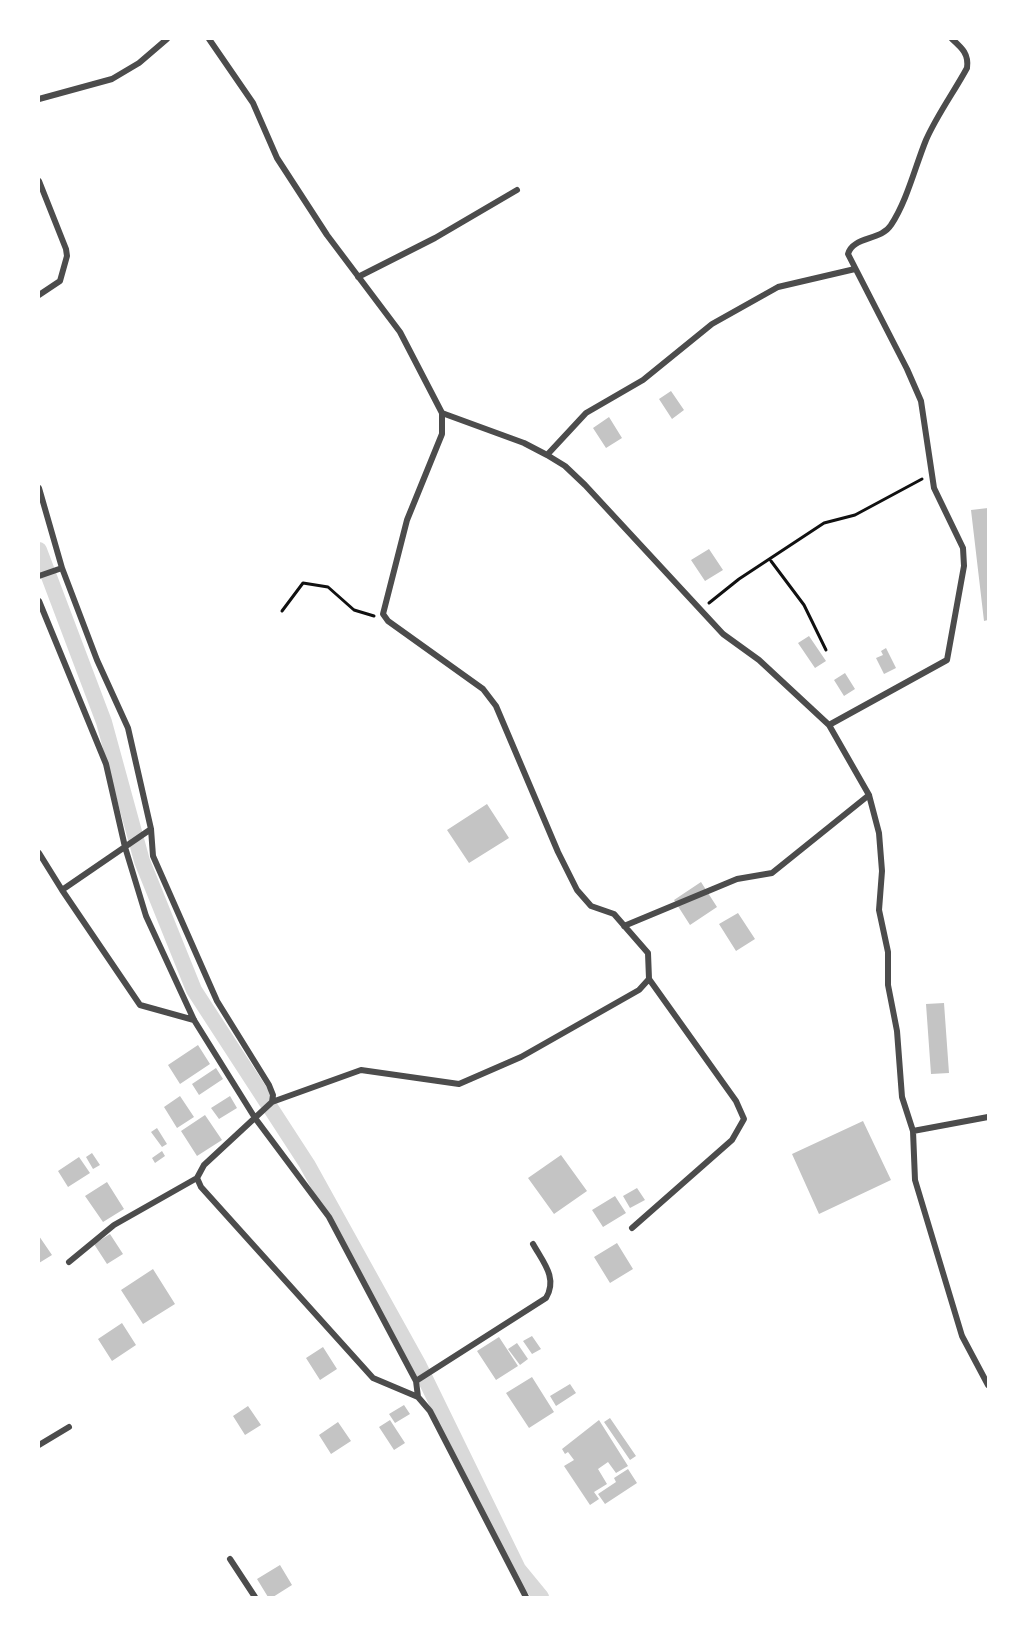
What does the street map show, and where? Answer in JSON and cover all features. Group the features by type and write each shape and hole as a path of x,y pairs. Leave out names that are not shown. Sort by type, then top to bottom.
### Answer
{"street":[{"path":"39,99 112,79 139,63 167,39"},
{"path":"209,39 253,102 277,158 327,235 400,332 442,413 442,434 407,520 383,605 383,614 388,621 483,689 500,716 558,852 577,890 591,906 614,914 648,954 649,979 736,1101 744,1119 732,1140 632,1228"},
{"path":"829,725 947,660 964,566 963,548 959,537 940,507 932,474 921,402 907,369 848,254 850,248 856,243 879,237 893,222 928,137 967,69 968,60 963,49 952,39"},
{"path":"39,181 67,256 60,281 39,295"},
{"path":"358,277 435,238 517,190"},
{"path":"547,455 586,413 643,380 712,324 778,287 855,269"},
{"path":"442,413 524,442 565,466 723,634 759,660 829,725 869,795 879,833 882,871 879,910 888,952 888,985 897,1031 902,1097 913,1131 915,1180 923,1213 953,1300 962,1336 988,1385"},
{"path":"39,488 62,568 97,660 128,728 151,830 153,856 217,1001 269,1085 273,1095 272,1102"},
{"path":"39,576 62,568"},
{"path":"39,601 106,764 125,848 146,916 194,1020 255,1118 329,1217 416,1381 418,1397"},
{"path":"624,926 737,879 772,873 869,795"},
{"path":"62,890 151,830"},
{"path":"40,857 140,1005 194,1020"},
{"path":"69,1262 114,1225 197,1178 204,1165 272,1102 361,1071 459,1084 521,1057 639,990 649,979"},
{"path":"913,1131 988,1117"},
{"path":"197,1178 201,1187 373,1378 418,1397 430,1411 527,1596 516,1597"},
{"path":"416,1381 546,1298 552,1289 551,1276 533,1244"},
{"path":"39,1445 69,1427"},
{"path":"230,1559 255,1597"}],"path":[{"path":"700,609 739,579 824,523 855,514 932,474"},
{"path":"770,560 804,605 826,650"},
{"path":"282,611 303,583 328,587 354,610 388,621"}],"building":[{"path":"671,391 684,410 672,419 659,399"},
{"path":"609,417 622,438 606,448 593,428"},
{"path":"988,508 988,620 984,621 971,510"},
{"path":"709,549 723,570 705,581 691,560"},
{"path":"809,636 826,661 815,668 798,643"},
{"path":"886,648 896,668 884,674 876,658 883,655 881,651"},
{"path":"845,673 855,689 844,696 834,680"},
{"path":"487,804 509,838 469,863 447,830"},
{"path":"701,882 717,907 690,925 674,900"},
{"path":"738,913 755,939 736,951 719,924"},
{"path":"944,1003 949,1073 931,1074 926,1004"},
{"path":"198,1045 210,1064 180,1084 168,1065"},
{"path":"216,1068 223,1079 199,1095 192,1084"},
{"path":"180,1096 194,1117 177,1128 164,1107"},
{"path":"230,1096 237,1108 219,1119 211,1108"},
{"path":"205,1115 222,1140 197,1156 181,1131"},
{"path":"863,1121 891,1180 819,1214 792,1154"},
{"path":"157,1128 167,1144 162,1147 151,1132"},
{"path":"162,1151 165,1156 155,1163 152,1158"},
{"path":"92,1153 100,1165 93,1169 86,1157"},
{"path":"561,1155 587,1191 554,1214 528,1178"},
{"path":"79,1157 90,1173 68,1187 58,1171"},
{"path":"107,1182 124,1209 103,1222 85,1196"},
{"path":"637,1188 645,1200 630,1208 623,1196"},
{"path":"615,1196 626,1213 603,1227 592,1210"},
{"path":"110,1234 123,1254 107,1264 94,1244"},
{"path":"39,1236 52,1255 39,1263"},
{"path":"617,1243 633,1269 610,1283 594,1257"},
{"path":"153,1269 175,1304 143,1324 121,1290"},
{"path":"122,1323 136,1345 112,1361 98,1339"},
{"path":"532,1336 541,1349 532,1354 523,1341"},
{"path":"499,1337 518,1366 496,1380 477,1351"},
{"path":"517,1343 528,1359 520,1365 508,1349"},
{"path":"323,1347 337,1369 320,1380 306,1358"},
{"path":"532,1377 554,1412 529,1428 506,1393"},
{"path":"570,1384 576,1393 556,1406 550,1396"},
{"path":"404,1405 410,1414 395,1423 389,1414"},
{"path":"248,1406 261,1425 245,1435 233,1416"},
{"path":"610,1418 636,1456 630,1460 604,1422"},
{"path":"390,1420 405,1443 394,1450 379,1427"},
{"path":"599,1420 628,1466 616,1473 608,1462 598,1469 607,1484 594,1492 599,1499 590,1505 564,1466 574,1460 568,1452 565,1454 562,1449"},
{"path":"338,1422 351,1441 331,1454 319,1435"},
{"path":"628,1469 637,1483 605,1504 598,1494 616,1482 614,1478"},
{"path":"280,1565 292,1585 273,1597 268,1597 257,1579"}],"waterway":[{"path":"39,550 104,722 142,861 194,990 307,1164 419,1366 518,1569 541,1597"}]}
